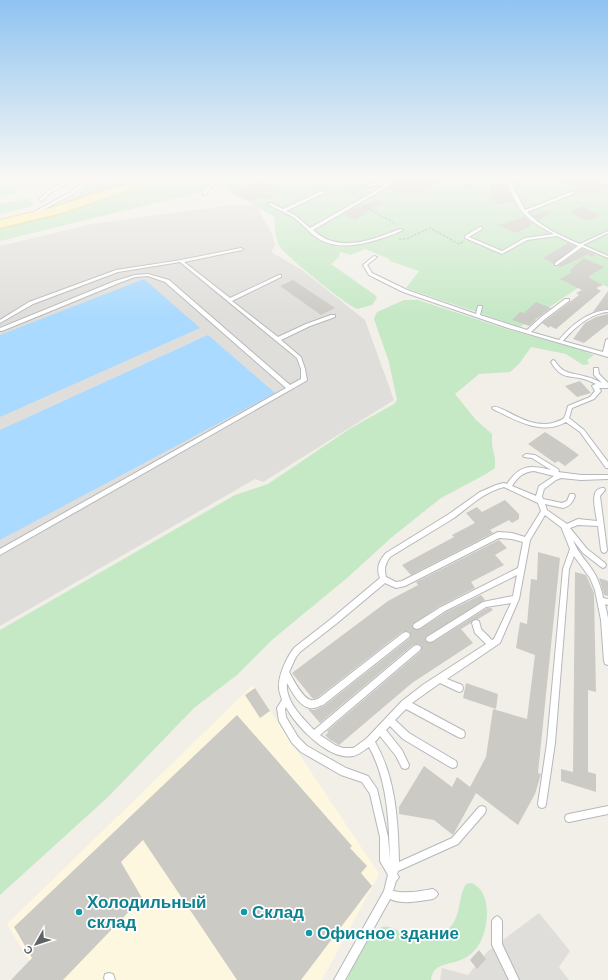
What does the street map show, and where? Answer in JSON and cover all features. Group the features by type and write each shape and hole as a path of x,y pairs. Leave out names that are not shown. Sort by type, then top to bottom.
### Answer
{"lane":[{"path":"304,225 327,242 342,245 356,244 401,230"},
{"path":"310,230 319,225"},
{"path":"542,225 558,235 608,257"},
{"path":"481,228 466,236 502,253 526,239 558,235"},
{"path":"556,264 581,245 608,232"},
{"path":"0,322 31,303 117,271 181,261 241,249"},
{"path":"375,257 365,265 370,274 405,290 528,332 607,354 608,340"},
{"path":"0,552 304,380 303,369 299,357 181,261"},
{"path":"0,330 117,282 148,275 167,281 290,388"},
{"path":"230,300 280,276"},
{"path":"528,332 543,318 567,300"},
{"path":"478,315 480,306"},
{"path":"560,342 588,317 595,313 608,311"},
{"path":"278,339 308,325 333,316"},
{"path":"553,362 556,368 564,375 585,378 606,386"},
{"path":"596,370 597,375 606,386"},
{"path":"495,408 529,423 556,425 566,419 570,407 592,398 598,391 595,386 606,386"},
{"path":"566,419 582,431 608,466"},
{"path":"526,456 532,456 562,476"},
{"path":"509,486 518,473 527,469 540,469 562,476 595,478 608,476"},
{"path":"562,476 554,478 541,488 539,496 544,511 566,527 584,551 603,565"},
{"path":"527,540 512,536 498,535 404,584 396,585 384,579 380,572 381,563 388,555 453,514 471,500 498,486 509,486 541,502 563,506 569,503 572,496"},
{"path":"602,490 597,496 604,550"},
{"path":"384,579 294,653 286,673 282,689 286,701 295,714 314,735 329,747 341,752 352,752 370,741 405,704 439,679 492,645 500,635 516,599 527,540 544,511"},
{"path":"566,527 578,522 601,524"},
{"path":"566,527 565,529 572,549 593,577 605,620 608,661"},
{"path":"542,804 551,743 566,569 572,549"},
{"path":"417,626 442,609 522,570"},
{"path":"430,639 485,604 516,599"},
{"path":"600,600 608,602"},
{"path":"476,623 478,630 492,645"},
{"path":"286,673 291,684 308,703 312,704 320,702 406,635"},
{"path":"314,735 417,648"},
{"path":"439,679 459,688"},
{"path":"286,701 281,708 282,718 295,740 304,749 344,772 365,779 374,792 384,837 385,861 394,877"},
{"path":"405,704 461,734"},
{"path":"390,720 406,736 453,764"},
{"path":"380,730 399,753 405,765"},
{"path":"339,980 388,893 394,877 393,818 386,778 378,755 370,741"},
{"path":"395,866 399,866 456,841 482,810"},
{"path":"569,818 608,810"},
{"path":"388,893 405,898 433,894"},
{"path":"497,921 497,945 514,980"}],"path":[{"path":"395,225 401,230"},
{"path":"422,232 430,228 459,244"}],"shaded area":[{"path":"89,225 267,225 273,236 275,245 271,252 302,270 365,320 394,400 263,482 255,479 0,626 0,246"},
{"path":"253,685 379,874 322,980 41,980 7,924"},
{"path":"539,913 570,951 559,967 569,980 440,980 442,968 468,975 487,952"}],"green space":[{"path":"10,225 67,225 0,241 0,227"},
{"path":"275,225 608,225 608,287 591,279 520,327 406,288 419,271 390,261 389,259 365,249 351,255 340,252 339,257 331,264 375,295 377,298 372,305 357,309 341,299 293,260 280,247 275,232"},
{"path":"404,300 418,300 506,329 582,350 594,355 587,360 589,364 583,365 566,354 531,347 519,364 510,372 479,374 455,394 476,420 492,434 495,468 441,498 392,537 347,578 273,639 237,675 194,708 108,797 0,895 0,630 235,495 268,484 351,428 394,404 397,400 389,362 374,319 377,312"},
{"path":"472,883 479,888 483,894 486,902 487,919 481,941 477,948 466,958 437,968 432,975 431,980 347,980 367,943 377,930 382,927 390,927 402,933 420,938 437,936 443,933 455,920 463,889 466,884"}],"water":[{"path":"144,279 200,328 0,417 0,335"},
{"path":"208,335 275,393 0,540 0,430"}],"building":[{"path":"498,225 532,225 516,233"},
{"path":"568,243 575,246 554,264 543,258"},
{"path":"582,249 596,255 591,257 589,254 561,267 558,266"},
{"path":"584,258 604,267 588,277 603,285 596,288 601,291 556,329 550,326 549,328 542,323 579,295 576,293 582,290 560,279 572,272 569,271"},
{"path":"293,280 335,308 321,315 280,286"},
{"path":"608,291 608,309 593,312"},
{"path":"536,302 551,308 536,319 535,318 536,320 529,326 512,320 520,312 524,313"},
{"path":"608,314 608,324 584,343 573,339 585,323 596,317"},
{"path":"580,381 591,393 577,397 565,386"},
{"path":"545,432 579,455 565,466 558,461 555,463 528,444"},
{"path":"505,500 519,514 519,519 512,523 509,520 490,530 493,533 411,575 402,565 454,537 452,535 475,523 466,513 477,507 482,512"},
{"path":"499,540 507,548 495,555 504,565 471,582 475,588 440,606 412,625 414,629 420,629 446,612 481,595 485,600 425,638 427,642 433,642 487,608 491,608 493,610 478,619 473,620 461,629 473,643 412,683 339,745 329,739 325,735 328,733 327,731 421,651 421,645 413,645 320,723 308,709 314,710 324,706 410,638 410,632 402,632 317,698 313,699 292,673 388,601 418,585 416,582"},
{"path":"538,552 560,558 538,773 541,774 535,794 518,825 476,793 453,835 434,820 399,814 399,807 424,766 452,787 457,777 470,787 486,757 493,709 527,719 535,655 516,648 520,622 527,624 531,579 537,580"},
{"path":"575,572 586,575 594,593 596,692 588,690 588,772 596,774 596,792 561,781 561,769 573,772"},
{"path":"599,578 608,581 608,596 604,595"},
{"path":"466,683 498,694 496,709 463,698"},
{"path":"255,688 270,711 260,718 245,695"},
{"name":"Склад","path":"237,715 352,846 350,848 367,866 361,873 372,886 301,980 237,980 143,840 121,862 142,898 63,980 11,980 32,958 14,927"},
{"path":"479,950 486,959 477,969 470,960"}],"place":[{"name":"Холодильный склад","path":"79,912"},
{"name":"Склад","path":"244,912"},
{"name":"Офисное здание","path":"309,933"}]}
